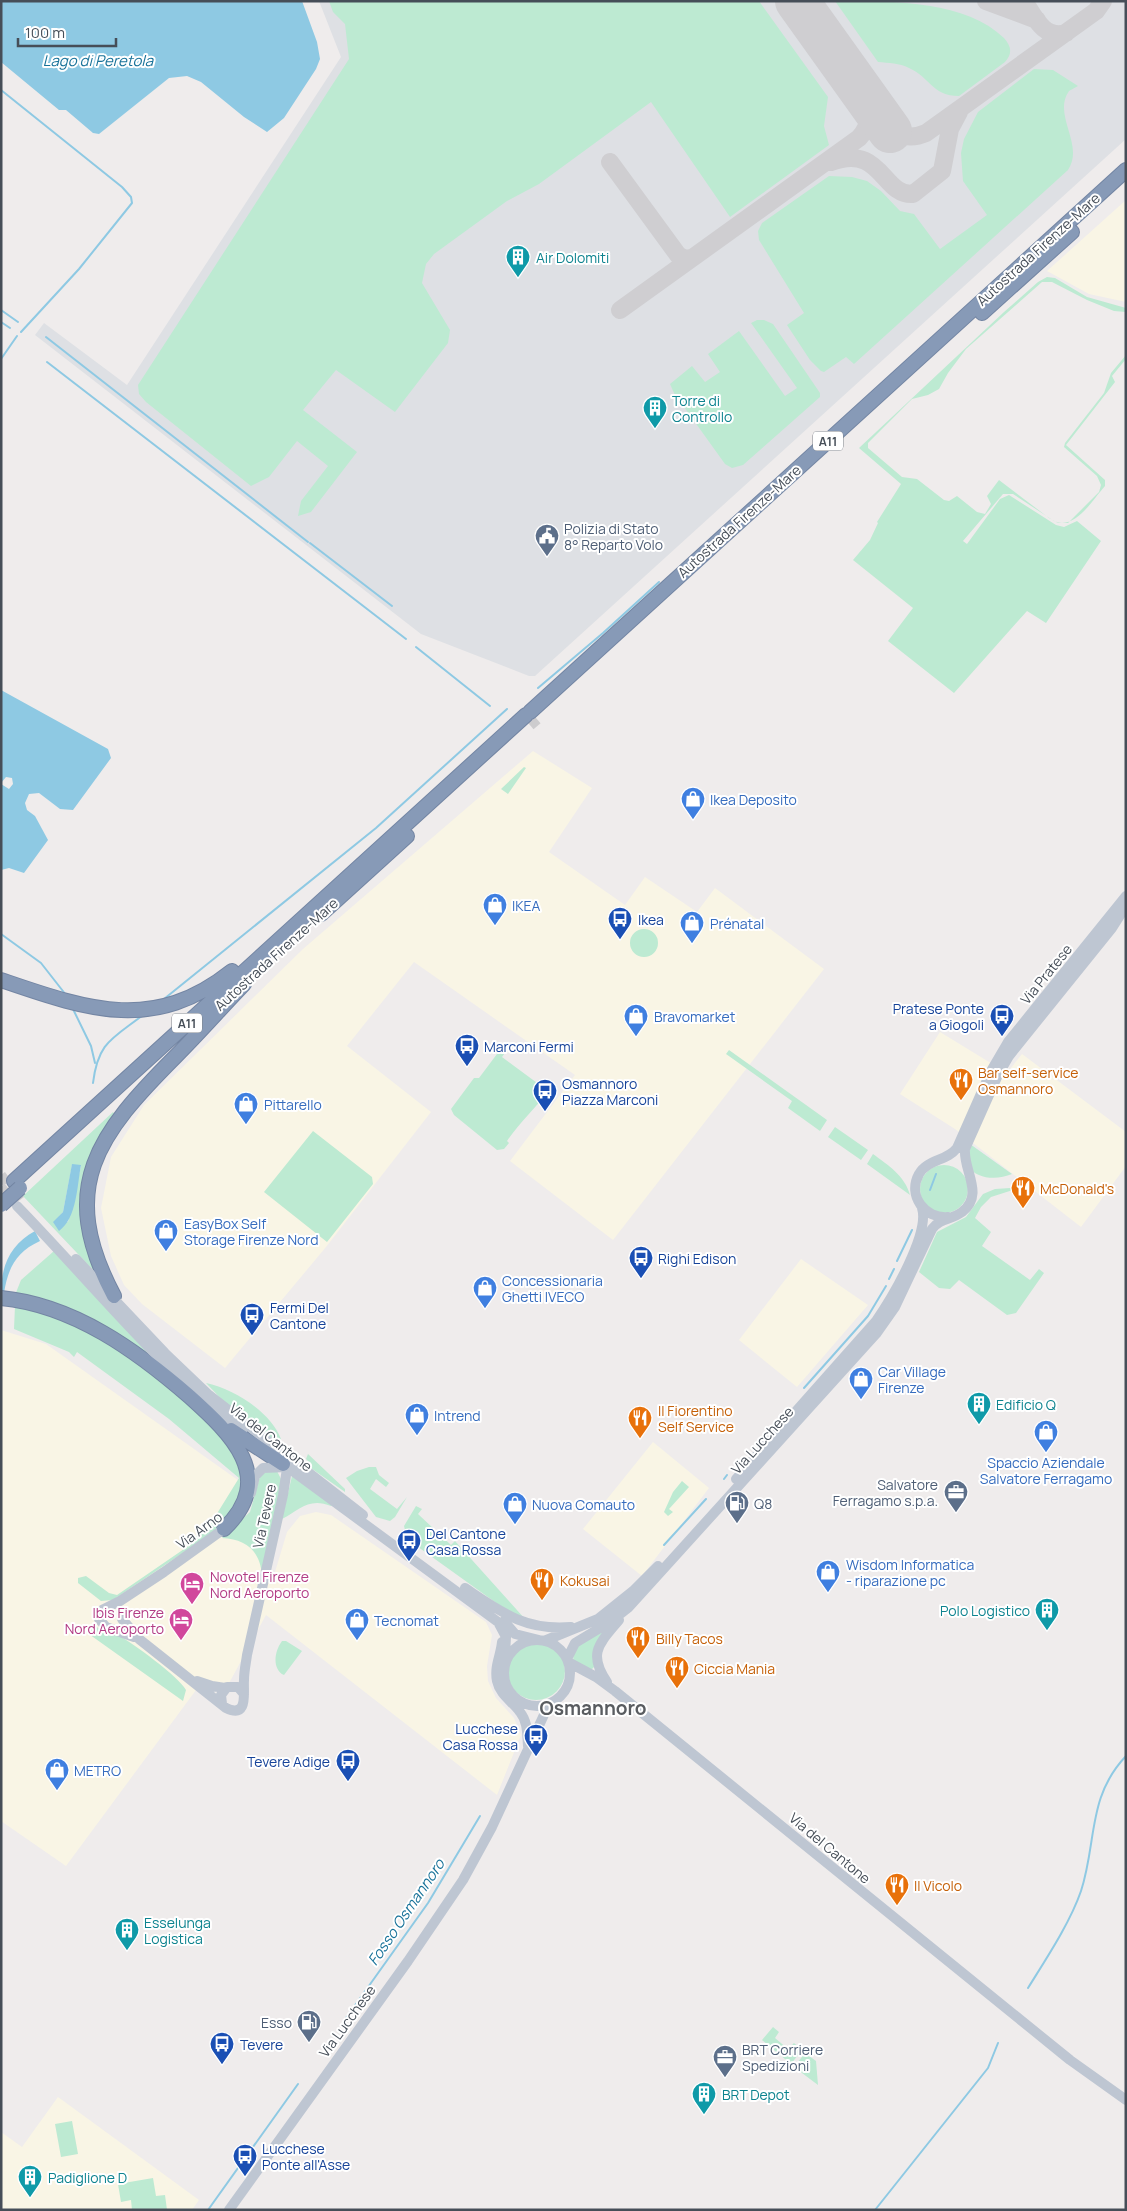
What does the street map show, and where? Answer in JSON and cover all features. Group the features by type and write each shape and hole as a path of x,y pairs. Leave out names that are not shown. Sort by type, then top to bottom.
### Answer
{"highway":[{"name":"Autostrada Firenze-Mare","path":"1,1205 18,1194 530,717 1126,170"},
{"name":"Autostrada Firenze-Mare","path":"18,1194 359,866 530,717 1126,182"},
{"path":"1,980 63,1001 111,1011 142,1010 179,1002 221,980 359,866"},
{"path":"114,1296 94,1254 89,1230 88,1190 96,1160 115,1124 134,1099 244,984"},
{"name":"Autostrada Firenze-Mare","path":"1,1192 18,1194"},
{"path":"8,1300 66,1316 108,1336 162,1373 214,1418 237,1444 244,1459 247,1478 243,1501 234,1518 224,1528"},
{"path":"214,1418 286,1463"}],"main road":[{"name":"Via Pratese","path":"995,1073 1008,1042 1126,896"},
{"name":"Via Pratese","path":"995,1073 1112,928 1126,906"},
{"name":"Via Lucchese","path":"504,1672 506,1661 514,1648 523,1643 542,1640 585,1626 607,1613 648,1576 876,1321 889,1302 922,1232 925,1220 916,1194 917,1178 927,1165 952,1154 957,1148 995,1073"},
{"name":"Via Lucchese","path":"568,1660 575,1643 610,1622 629,1607 876,1334 895,1307 930,1233 938,1222 962,1211 971,1200 973,1186 965,1163 965,1149 995,1073"},
{"path":"939,1160 956,1162 969,1174"},
{"name":"Via del Cantone","path":"18,1194 165,1353 286,1463"},
{"name":"Via del Cantone","path":"18,1194 174,1372 207,1404 489,1615 504,1632 506,1649 504,1672"},
{"path":"922,1208 935,1216 949,1217"},
{"name":"Via Arno","path":"112,1628 104,1626 100,1618 102,1610 111,1606 243,1513 260,1470 267,1466 286,1463 300,1468"},
{"name":"Via Tevere","path":"245,1695 247,1655 281,1504 286,1463"},
{"name":"Via del Cantone","path":"300,1468 465,1588 496,1614 515,1634 542,1640"},
{"path":"465,1588 502,1613 525,1624 543,1628 585,1626"},
{"path":"111,1606 119,1610 122,1619 139,1639 229,1710 237,1710 244,1704 245,1695 237,1686 225,1688 207,1685 188,1677"},
{"name":"Via del Cantone","path":"615,1691 600,1673 596,1656 599,1645 629,1607"},
{"path":"489,1615 501,1634 502,1643 496,1665 497,1681 504,1696 518,1710 524,1720 528,1748"},
{"path":"112,1628 118,1625 122,1619"},
{"path":"112,1628 139,1639"},
{"path":"542,1640 560,1649 568,1660 568,1682"},
{"name":"Via del Cantone","path":"568,1660 615,1691 1099,2083 1126,2100"},
{"path":"504,1672 506,1683 518,1700 529,1705 550,1704"},
{"name":"Via del Cantone","path":"568,1682 577,1676 584,1676 634,1708"},
{"name":"Via Lucchese","path":"229,2210 449,1903 489,1833 550,1704 561,1696 568,1682"},
{"path":"222,1704 220,1696 225,1688"},
{"path":"529,1705 534,1720 534,1737"}],"shaded area":[{"path":"319,1 1126,1 1126,139 535,676 529,676 421,634 35,335 44,323 127,385 341,57"},
{"path":"1126,200 1126,302 1089,294 1047,271"},
{"path":"533,751 592,788 549,852 625,905 645,877 697,912 715,888 824,969 613,1240 510,1161 575,1075 414,962 347,1046 431,1112 326,1247 225,1368 142,1304 124,1285 111,1256 101,1208 111,1157 144,1105 303,949"},
{"path":"940,1032 1007,1073 1022,1054 1126,1132 1126,1166 1081,1227 955,1129 900,1094"},
{"path":"801,1259 868,1305 797,1387 739,1340"},
{"path":"1,1330 46,1344 242,1483 216,1520 252,1544 272,1582 287,1532 300,1516 316,1512 331,1515 486,1622 492,1635 487,1666 488,1681 496,1698 514,1718 521,1735 497,1795 266,1615 228,1685 196,1690 66,1866 1,1821"},
{"path":"653,1442 709,1488 642,1576 583,1529"},
{"path":"58,2097 199,2200 192,2210 1,2210 1,2132 22,2147"}],"green space":[{"path":"329,1 759,1 828,97 824,126 829,145 730,217 651,102 539,184 507,201 434,254 426,264 422,283 450,330 448,343 395,412 336,370 303,410 357,452 311,512 298,516 301,501 328,466 297,441 269,477 251,486 146,402 139,394 138,385 349,59 345,24 333,12"},
{"path":"835,1 880,1 926,5 969,16 988,26 1004,38 1010,47 1009,56 1005,62 959,96 943,93 909,68 898,64 878,62"},
{"path":"1034,69 1053,70 1078,86 1069,91 1065,100 1064,110 1073,150 1068,170 854,364 846,357 824,372 821,371 810,360 787,325 804,313 759,240 758,231 762,223 829,176 852,177 867,181 881,191 900,211 914,214 940,249 987,215 963,181 961,153 964,139 978,112"},
{"path":"1047,277 1055,278 1087,297 1126,308 1126,312 1114,311 1052,282 1042,282 966,349 939,389 928,395 912,399 868,443 868,448 902,477 917,479 944,500 949,501 957,496 977,512 985,514 991,504 987,496 999,480 1046,516 1013,494 1003,494 963,541 967,544 1000,499 1009,495 1056,525 1064,527 1077,521 1101,541 1046,623 1027,611 954,693 888,641 913,608 853,560 870,540 877,522 901,484 859,448 1004,312 1038,282"},
{"path":"757,320 764,320 773,324 820,393 820,397 743,465 732,468 725,464 674,393 670,384 692,366 705,382 720,372 708,354 739,331 785,396 797,388 751,323"},
{"path":"1126,355 1126,359 1112,376 1115,382 1066,445 1105,480 1105,486 1089,505 1076,518 1070,521 1099,492 1101,485 1097,476 1064,447 1065,443 1104,393 1111,373"},
{"path":"524,767 526,768 508,794 501,789"},
{"path":"644,929 654,933 658,943 654,953 644,957 634,953 630,943 634,933"},
{"path":"503,1043 511,1044 502,1057 548,1091 512,1134 507,1141 509,1143 504,1149 497,1150 454,1115 451,1109 474,1078 479,1078 497,1054 494,1051"},
{"path":"729,1050 827,1120 820,1131 788,1108 792,1101 726,1054"},
{"path":"113,1112 115,1115 90,1165 95,1272 23,1196","holes":["72,1165 81,1166 68,1222 56,1220 63,1212"]},
{"path":"835,1127 868,1150 861,1160 828,1137"},
{"path":"313,1131 372,1177 373,1184 327,1242 264,1192"},
{"path":"970,1144 1012,1174 988,1178 972,1171 968,1166"},
{"path":"873,1154 900,1177 908,1188 910,1195 867,1164"},
{"path":"939,1165 949,1165 961,1172 968,1184 968,1194 961,1206 949,1213 939,1213 931,1209 924,1202 920,1194 920,1184 924,1176 931,1169"},
{"path":"1027,1188 1016,1189 991,1197 981,1207 975,1218 991,1232 982,1246 1030,1280 1039,1269 1044,1273 1016,1313 1007,1315 959,1280 950,1289 939,1288 919,1272 937,1232 966,1217 983,1194 995,1189"},
{"path":"54,1251 152,1354 151,1357 15,1295 21,1280"},
{"path":"15,1306 61,1318 137,1358 227,1436 243,1478 235,1510 214,1532 113,1600 101,1601 78,1583 78,1578 86,1576 109,1593 117,1595 187,1547 201,1531 205,1533 239,1478 169,1419 77,1352 74,1357 69,1352 14,1329"},
{"path":"206,1383 228,1390 260,1411 276,1429 281,1439 279,1444 228,1406"},
{"path":"308,1454 345,1489 345,1492 308,1466 310,1463 306,1459"},
{"path":"376,1467 379,1475 389,1483 386,1487 376,1479 370,1489 397,1509 407,1497 395,1517 390,1521 376,1517 346,1478 357,1471"},
{"path":"277,1471 282,1481 262,1575 258,1559 250,1548 238,1541 222,1538 250,1512 261,1473"},
{"path":"292,1476 332,1505 310,1504 282,1519"},
{"path":"682,1481 689,1487 669,1509 673,1512 668,1516 664,1512 673,1492"},
{"path":"416,1506 422,1509 418,1514 451,1545 455,1541 525,1619 506,1610 407,1539 404,1526"},
{"path":"608,1625 595,1666 590,1671 573,1662 574,1649"},
{"path":"97,1627 102,1631 125,1639 165,1669 186,1690 183,1701 86,1632"},
{"path":"282,1641 286,1641 302,1651 284,1675 277,1669 276,1665 277,1650"},
{"path":"536,1642 547,1644 560,1655 565,1671 563,1682 552,1695 536,1700 525,1698 512,1687 507,1671 509,1660 520,1647"},
{"path":"773,2027 779,2032 775,2038 788,2049 794,2043 802,2050 791,2064 762,2040"},
{"path":"805,2053 816,2061 818,2085 794,2067"},
{"path":"72,2121 78,2154 61,2157 55,2124"},
{"path":"153,2178 156,2196 165,2195 167,2210 132,2210 131,2200 121,2202 118,2184"}],"water":[{"name":"Lago di Peretola","path":"1,1 302,1 317,42 320,59 316,69 284,118 267,132 244,117 201,82 187,76 169,78 99,134 93,133 66,110 59,110 1,62"},
{"path":"1,690 108,749 111,758 73,810 60,809 39,793 29,794 25,803 27,810 35,816 48,840 24,873 9,868 1,870 1,784 9,789 13,784 12,778 6,777 1,783"},
{"path":"72,1164 81,1165 75,1201 69,1218 59,1231 53,1222 63,1212"},
{"path":"35,1231 40,1241 19,1256 11,1268 4,1293 1,1293 3,1273 9,1256 20,1242"}],"waterway":[{"path":"1,90 122,187 131,197 132,203 79,269 21,332"},
{"path":"1,310 18,322"},
{"path":"1,322 10,328"},
{"path":"1,359 17,336"},
{"path":"46,337 308,542"},
{"path":"47,362 406,639"},
{"path":"310,543 392,606"},
{"path":"538,688 659,582"},
{"path":"416,647 490,706"},
{"path":"164,999 376,828 507,709"},
{"path":"1,934 41,963 66,995"},
{"path":"72,1007 91,1046 95,1063"},
{"path":"93,1083 99,1058 108,1043 143,1015"},
{"path":"930,1190 936,1174"},
{"path":"897,1261 912,1230"},
{"path":"889,1279 894,1269"},
{"path":"804,1388 868,1316 886,1286"},
{"path":"724,1479 727,1475"},
{"path":"664,1545 706,1499"},
{"path":"1028,1988 1071,1916 1086,1873 1099,1804 1105,1788 1126,1756"},
{"name":"Fosso Osmannoro","path":"346,2018 428,1903 480,1816"},
{"path":"875,2210 988,2068 998,2043"},
{"name":"Fosso Osmannoro","path":"208,2210 298,2084"}],"taxiway":[{"path":"986,1 1037,20"},
{"path":"1024,1 1036,20 1046,30 1058,34 1066,33"},
{"path":"885,125 904,136 926,133 1096,11 1103,1"},
{"path":"620,310 859,138 865,131 869,116 862,95 853,81"},
{"path":"831,162 848,158 861,159 871,164 894,187 903,192 913,194 942,171 950,129 959,112"},
{"path":"610,162 678,255 685,259 692,258"}],"runway":[{"path":"797,1 890,131"}],"tunnel":[{"path":"529,724 536,718"},
{"path":"1,1175 20,1200"},
{"path":"1,1187 13,1202"}],"place":[{"name":"Air Dolomiti","path":"518,278"},
{"name":"Torre di Controllo","path":"655,429"},
{"name":"Polizia di Stato 8° Reparto Volo","path":"547,557"},
{"name":"Ikea Deposito","path":"693,820"},
{"name":"IKEA","path":"495,926"},
{"name":"Ikea","path":"620,940"},
{"name":"Prénatal","path":"692,944"},
{"name":"Bravomarket","path":"636,1037"},
{"name":"Pratese Ponte a Giogoli","path":"1002,1037"},
{"name":"Marconi Fermi","path":"467,1067"},
{"name":"Bar self-service Osmannoro","path":"961,1101"},
{"name":"Osmannoro Piazza Marconi","path":"545,1112"},
{"name":"Pittarello","path":"246,1125"},
{"name":"McDonald's","path":"1023,1209"},
{"name":"EasyBox Self Storage Firenze Nord","path":"166,1252"},
{"name":"Righi Edison","path":"641,1279"},
{"name":"Concessionaria Ghetti IVECO","path":"485,1309"},
{"name":"Fermi Del Cantone","path":"252,1336"},
{"name":"Car Village Firenze","path":"861,1400"},
{"name":"Edificio Q","path":"979,1425"},
{"name":"Intrend","path":"417,1436"},
{"name":"Il Fiorentino Self Service","path":"640,1439"},
{"name":"Spaccio Aziendale Salvatore Ferragamo","path":"1046,1453"},
{"name":"Salvatore Ferragamo s.p.a.","path":"956,1513"},
{"name":"Q8","path":"737,1524"},
{"name":"Nuova Comauto","path":"515,1525"},
{"name":"Del Cantone Casa Rossa","path":"409,1562"},
{"name":"Wisdom Informatica - riparazione pc","path":"828,1593"},
{"name":"Kokusai","path":"542,1601"},
{"name":"Novotel Firenze Nord Aeroporto","path":"192,1605"},
{"name":"Polo Logistico","path":"1047,1631"},
{"name":"Ibis Firenze Nord Aeroporto","path":"181,1641"},
{"name":"Tecnomat","path":"357,1641"},
{"name":"Billy Tacos","path":"638,1659"},
{"name":"Ciccia Mania","path":"677,1689"},
{"name":"Lucchese Casa Rossa","path":"536,1757"},
{"name":"Tevere Adige","path":"348,1782"},
{"name":"METRO","path":"57,1791"},
{"name":"Il Vicolo","path":"897,1906"},
{"name":"Esselunga Logistica","path":"127,1951"},
{"name":"Esso","path":"309,2043"},
{"name":"Tevere","path":"222,2065"},
{"name":"BRT Corriere Spedizioni","path":"725,2078"},
{"name":"BRT Depot","path":"704,2115"},
{"name":"Lucchese Ponte all'Asse","path":"245,2177"},
{"name":"Padiglione D","path":"30,2198"}],"district":[{"name":"Osmannoro","path":"593,1708"}]}
